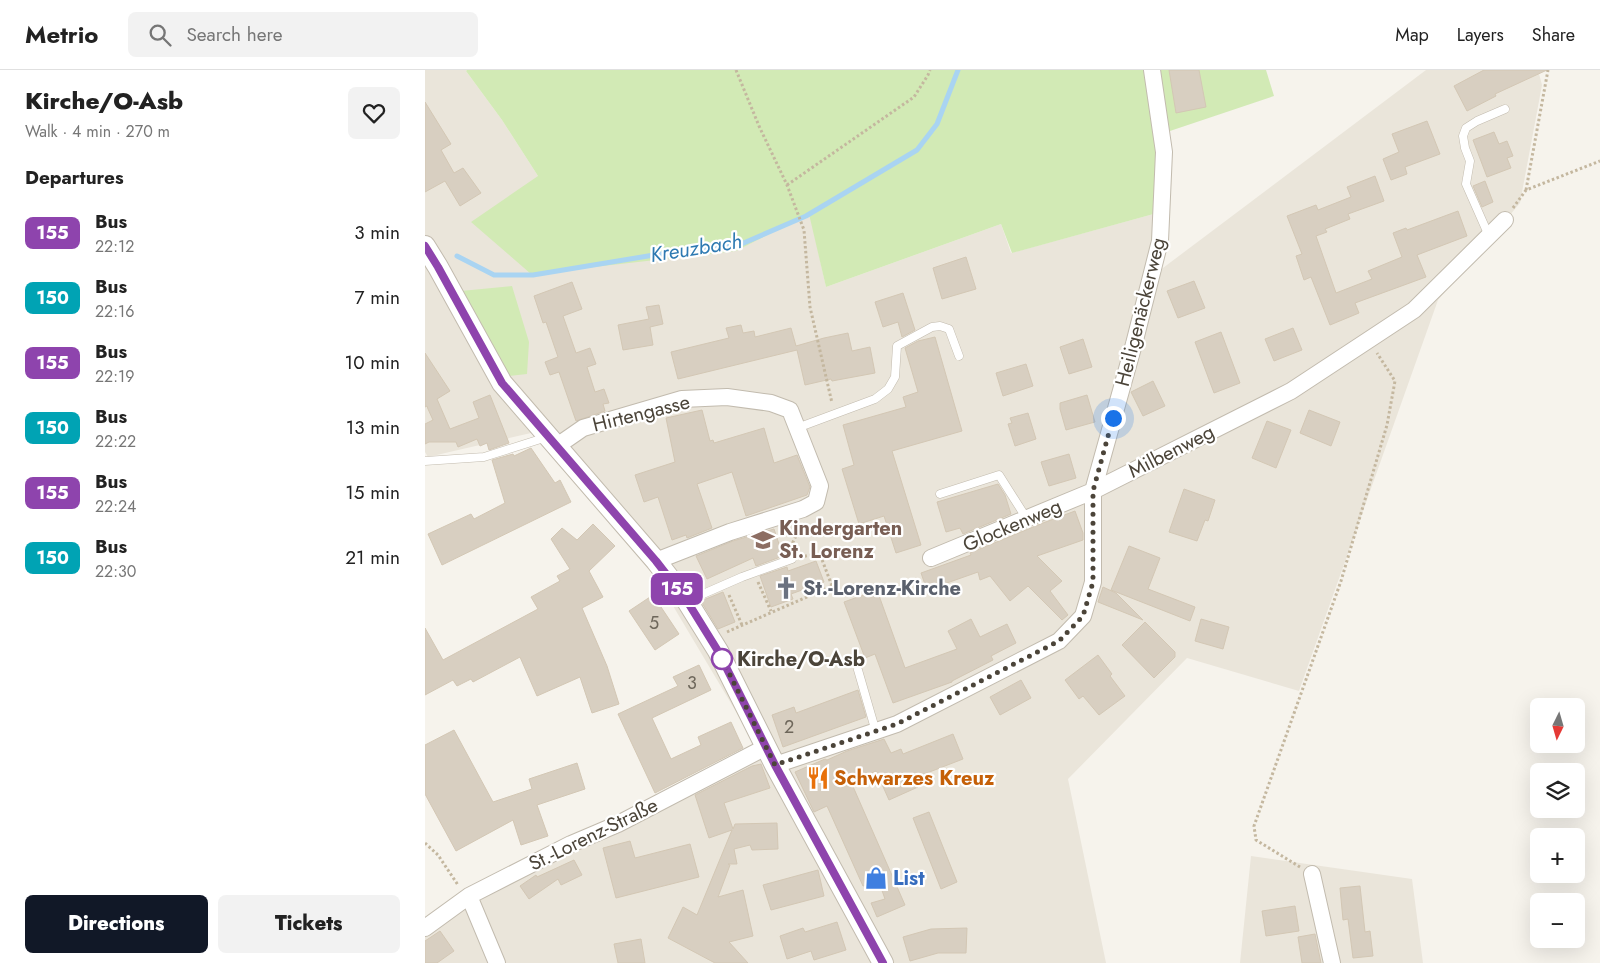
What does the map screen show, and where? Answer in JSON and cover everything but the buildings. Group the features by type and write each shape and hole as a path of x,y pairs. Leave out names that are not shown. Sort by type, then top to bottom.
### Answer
{"street":[{"name":"Heiligenäckerweg","path":"1093,491 1160,241 1164,152 1153,70"},
{"name":"Milbenweg","path":"1093,491 1291,391 1414,310 1505,220"},
{"path":"425,246 502,383 656,561 687,601 718,651 775,765 883,963"},
{"name":"Hirtengasse","path":"553,442 583,428 682,399 727,397 771,403 790,410 820,486 815,502 803,509"},
{"name":"Glockenweg","path":"931,558 1093,491"},
{"path":"775,765 897,724 1059,641 1083,616 1093,582 1093,491"},
{"path":"656,561 730,532 803,509"},
{"name":"St.-Lorenz-Straße","path":"425,928 469,896 571,844 618,824 766,747"},
{"path":"1312,874 1331,963"},
{"path":"469,896 497,963"}],"lane":[{"path":"1489,236 1466,184 1470,162 1463,136 1466,128 1505,109"},
{"path":"797,428 875,399 888,389 895,377 897,346 932,327 949,328 959,356"},
{"path":"425,461 484,457 553,442"},
{"path":"940,494 999,475 1027,519"},
{"path":"687,601 725,584 792,560"},
{"path":"858,670 875,732"}],"path":[{"path":"736,70 805,230 810,307 834,414"},
{"path":"787,185 913,97 928,75 929,70"},
{"path":"1505,220 1526,190 1549,70"},
{"path":"1526,190 1600,161"},
{"path":"1312,874 1256,840 1254,826 1341,582 1387,425 1395,381 1384,362 1367,340"},
{"path":"710,640 771,611 832,586 821,557 811,555 792,560 793,542 801,527 803,509"},
{"path":"754,573 771,611"},
{"path":"725,584 742,625"},
{"path":"425,843 438,855 469,896"}],"shaded area":[{"path":"425,70 467,70 538,176 735,251 810,214 826,287 1001,224 1011,253 1168,210 1155,274 1426,70 1538,70 1542,85 1520,203 1438,300 1299,691 1187,658 1068,779 1106,963 425,963 425,920 457,895 757,747 657,579 531,433 428,457 425,452"},
{"path":"1251,856 1412,879 1423,963 1240,963"}],"green space":[{"path":"467,70 1266,70 1274,96 1164,133 1168,210 1012,253 1001,224 826,287 809,214 736,251 531,274 471,222 538,176"},
{"path":"512,286 529,342 527,374 509,376 461,291"}],"waterway":[{"name":"Kreuzbach","path":"457,256 494,275 533,275 660,254 739,245 806,216 917,150 937,124 958,70"}],"bus line":[{"name":"155","path":"425,246 502,383 656,561 687,601 718,651 775,765 883,963"}],"place":[{"name":"Kindergarten St. Lorenz","path":"763,540"},
{"name":"St.-Lorenz-Kirche","path":"786,588"},
{"name":"Kirche/O-Asb","path":"722,659"},
{"name":"Schwarzes Kreuz","path":"818,778"},
{"name":"List","path":"876,878"}],"route":[{"path":"722,659 775,765 897,724 1059,641 1083,616 1093,582 1093,491 1113,418"}]}
